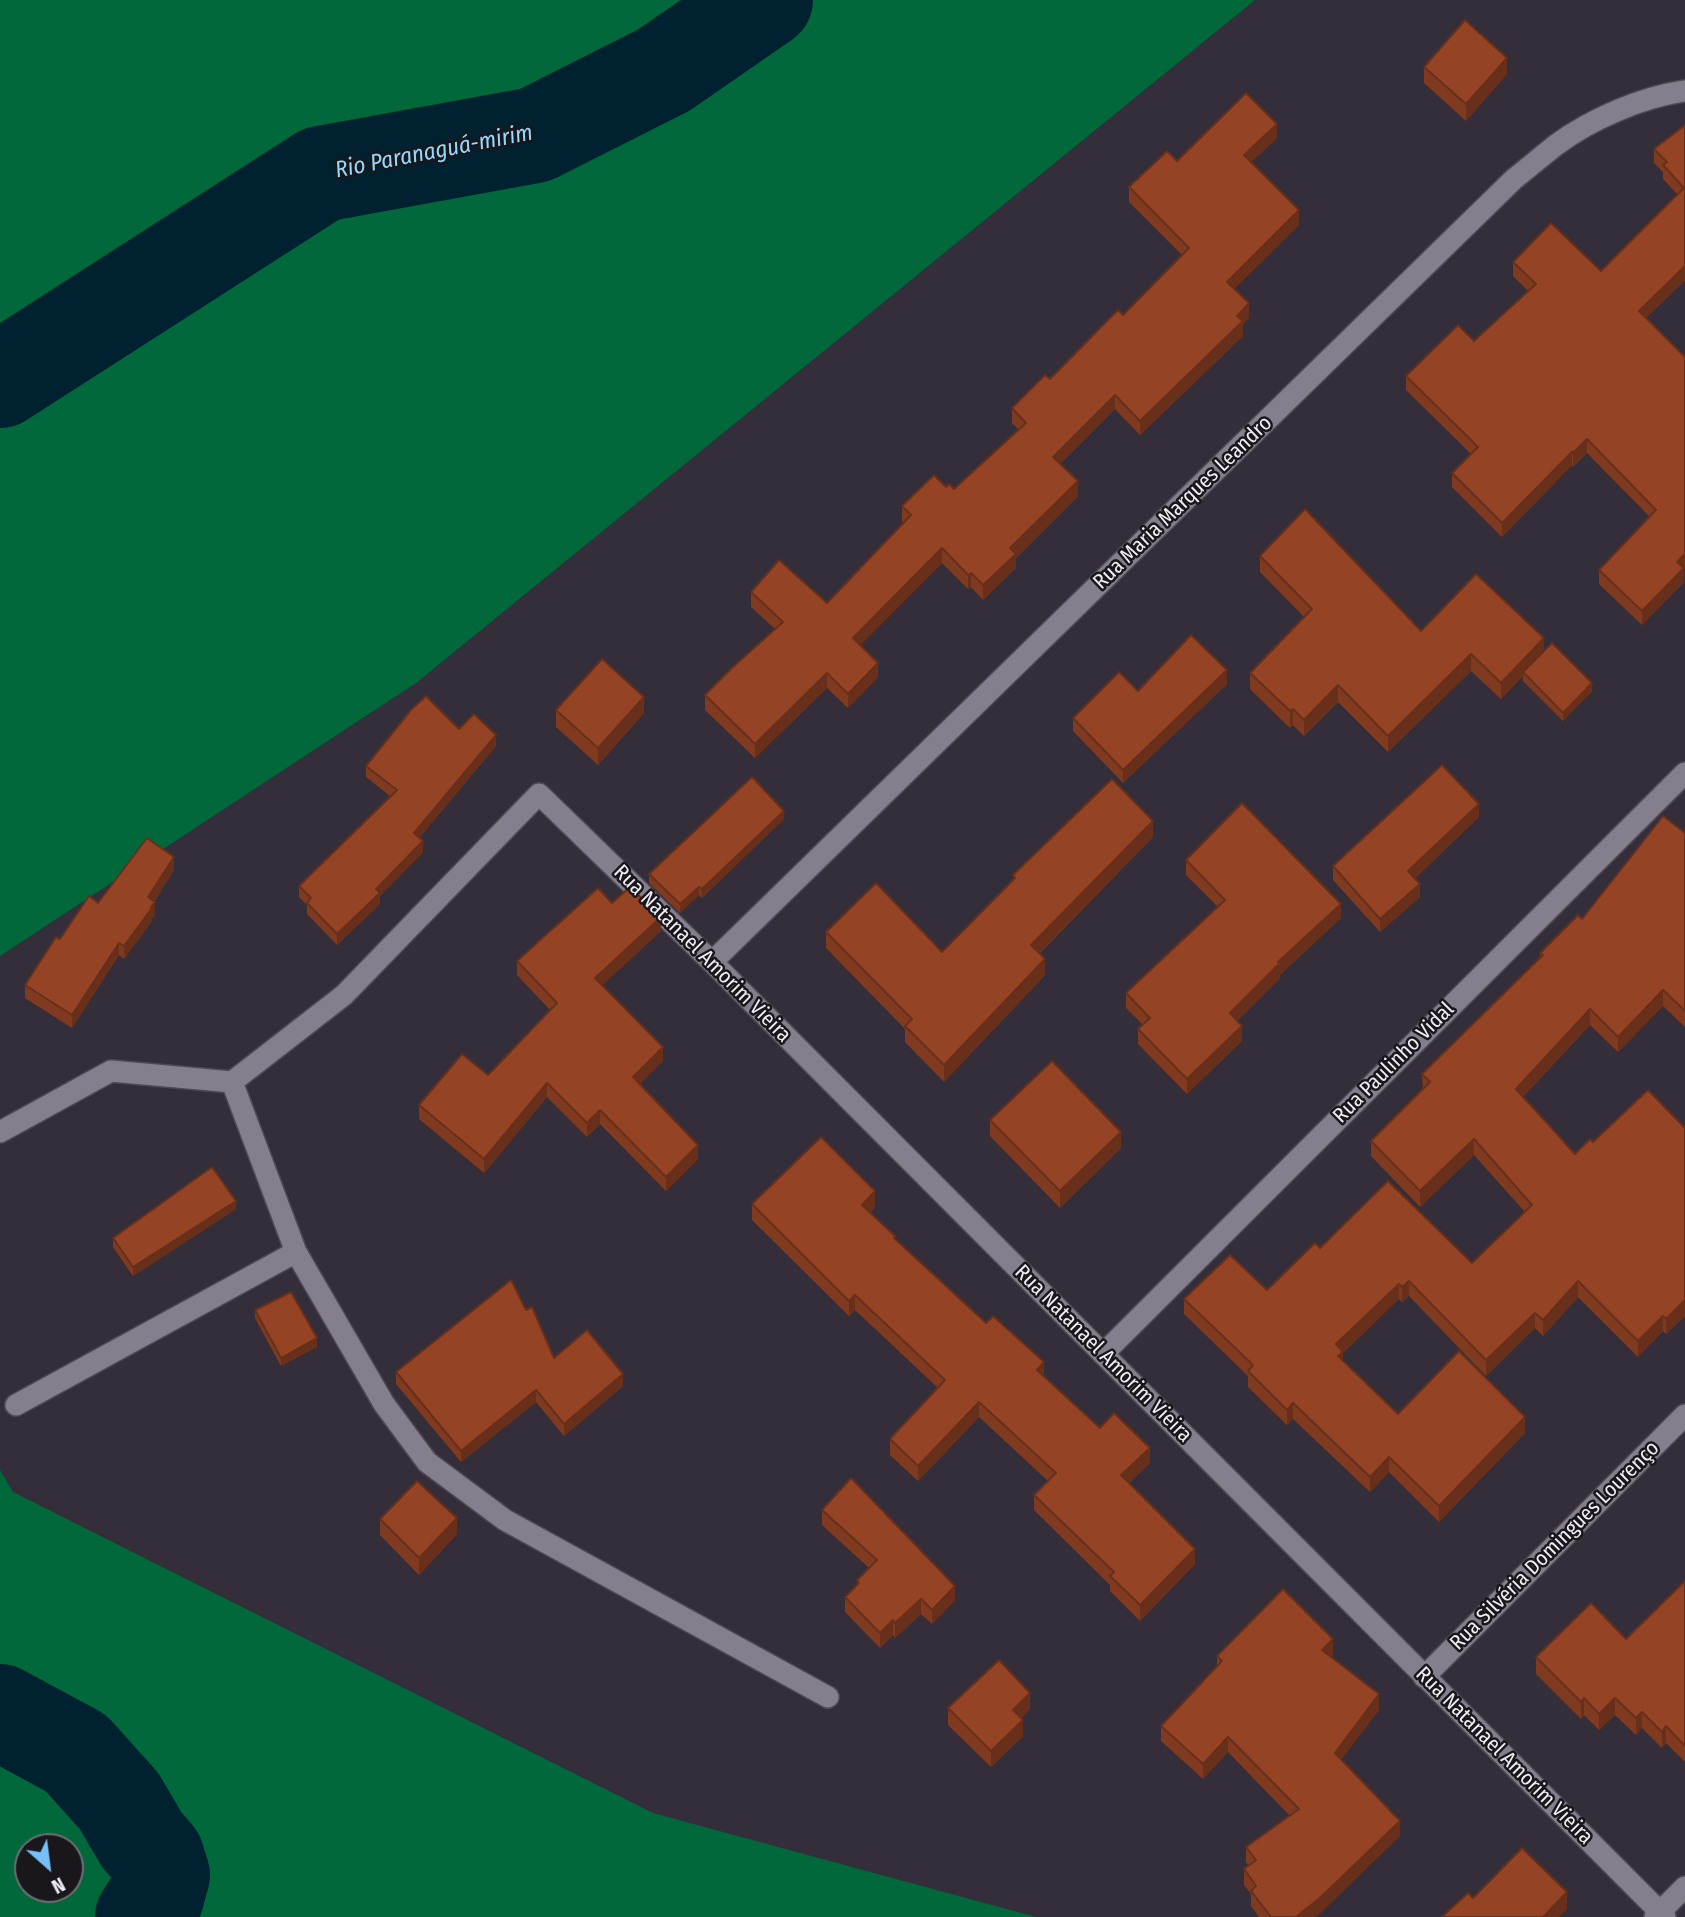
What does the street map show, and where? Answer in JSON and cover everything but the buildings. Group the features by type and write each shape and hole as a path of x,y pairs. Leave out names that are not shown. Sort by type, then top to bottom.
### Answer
{"street":[{"name":"Rua Maria Marques Leandro","path":"712,962 1514,179 1559,143 1607,115 1659,95 1685,91"},
{"name":"Rua Paulinho Vidal","path":"1103,1354 1685,773"},
{"name":"Rua Natanael Amorim Vieira","path":"232,1082 344,995 539,794 712,962 1660,1915"},
{"path":"0,1132 111,1070 232,1082 296,1252 384,1404 427,1462 505,1520 828,1697"},
{"path":"16,1405 296,1252"},
{"name":"Rua Silvéria Domingues Lourenço","path":"1424,1676 1685,1415"},
{"path":"1660,1915 1685,1887"}],"green space":[{"path":"0,0 1255,0 416,683 0,956"},
{"path":"0,1470 13,1492 653,1813 1036,1917 0,1917"}],"waterway":[{"name":"Rio Paranaguá-mirim","path":"0,380 321,174 535,135 664,70 765,0"},
{"name":"Rio Paranaguá-mirim","path":"0,1712 76,1753 119,1801 142,1840 156,1856 162,1875 156,1897 143,1917"}]}
